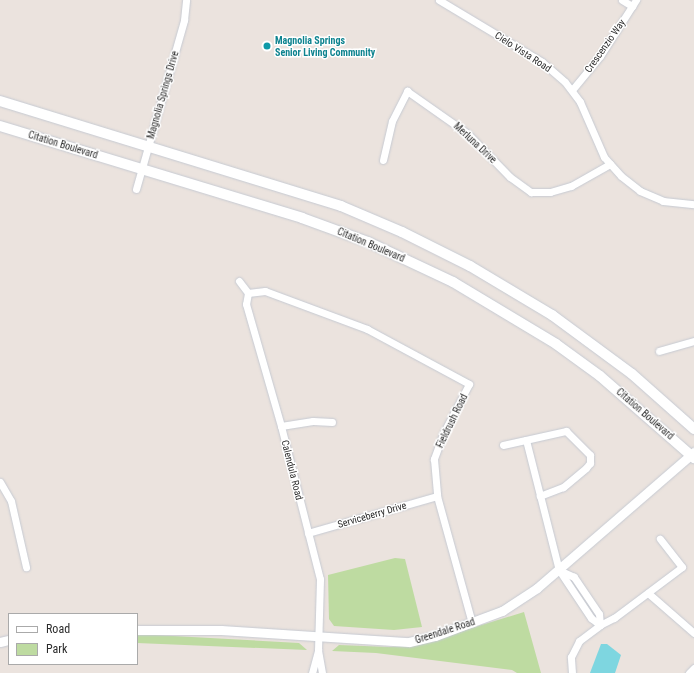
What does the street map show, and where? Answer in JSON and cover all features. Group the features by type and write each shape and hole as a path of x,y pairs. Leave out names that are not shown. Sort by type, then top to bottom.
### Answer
{"main road":[{"path":"0,101 341,206 402,232 470,266 592,342 632,374 694,429"},
{"name":"Citation Boulevard","path":"0,126 142,168 302,218 368,242 453,282 556,344 600,376 693,455"}],"street":[{"name":"Magnolia Springs Drive","path":"136,190 184,20 186,0"},
{"name":"Cielo Vista Road","path":"439,0 542,62 565,82 580,102 604,157 640,191 663,200 694,204"},
{"path":"622,0 634,3"},
{"name":"Crescenzio Way","path":"572,90 600,56 634,3"},
{"name":"Merluna Drive","path":"383,160 392,121 407,91 468,134 510,177 531,192 550,192 571,186 610,164"},
{"path":"239,280 248,293"},
{"name":"Fieldrush Road","path":"248,293 265,291 367,329 469,384 444,434 434,459 437,496 472,623"},
{"name":"Calendula Road","path":"248,293 246,304 281,426 320,579 318,650 312,673"},
{"path":"659,351 694,341"},
{"path":"281,426 313,421 332,422"},
{"path":"502,445 566,431 590,455 590,464 563,487 540,496"},
{"path":"526,440 559,570 590,618 600,624"},
{"name":"Greendale Road","path":"138,630 221,630 409,642 472,623 502,611 537,588 693,455"},
{"path":"0,482 11,501 26,567"},
{"name":"Serviceberry Drive","path":"308,534 437,496"},
{"path":"572,673 570,658 573,648 600,624 614,618 682,567 660,539"},
{"path":"648,593 694,633"},
{"name":"Calendula Road","path":"318,650 322,673"},
{"path":"689,673 694,668"}],"green space":[{"path":"395,558 405,559 422,627 394,630 334,626 329,619 328,575"},
{"path":"524,612 541,673 517,673 512,670 376,653 332,651 339,645 390,647 416,645"},
{"path":"138,634 299,643 307,650 138,643"}],"water":[{"path":"601,644 607,644 621,655 615,673 590,673"}],"place":[{"name":"Magnolia Springs Senior Living Community","path":"267,46"}]}
